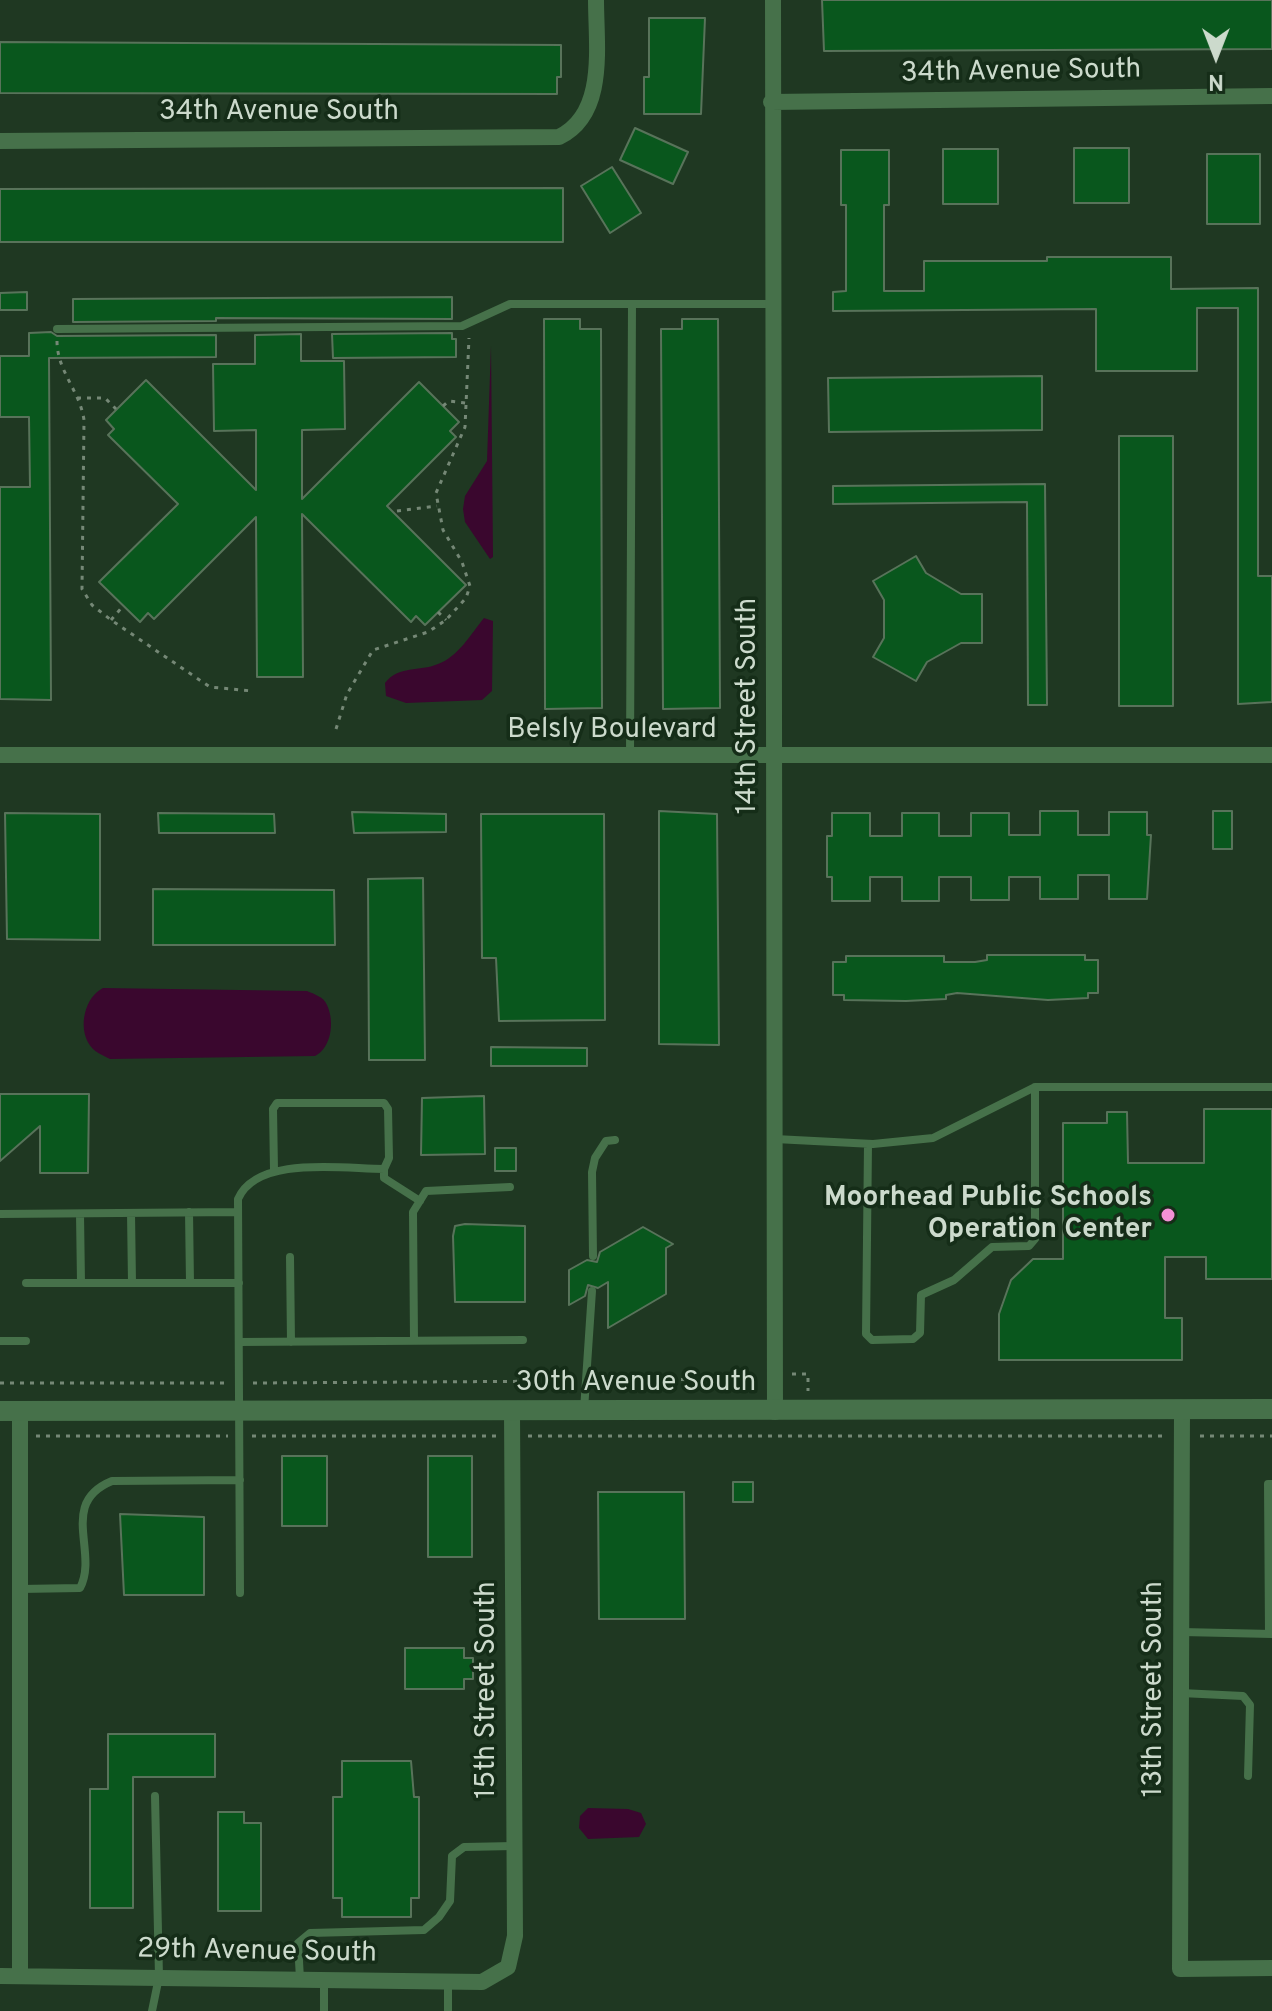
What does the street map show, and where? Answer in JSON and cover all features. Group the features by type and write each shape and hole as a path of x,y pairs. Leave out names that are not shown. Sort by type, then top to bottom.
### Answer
{"street":[{"name":"34th Avenue South","path":"0,141 559,137 575,130 587,113 594,86 596,0"},
{"name":"14th Street South","path":"773,0 775,1412"},
{"name":"34th Avenue South","path":"771,102 1272,96"},
{"name":"Belsly Boulevard","path":"0,755 1272,755"},
{"name":"30th Avenue South","path":"10,1411 1272,1409"},
{"name":"13th Street South","path":"1182,1410 1180,1969 1272,1968"},
{"path":"10,1411 20,1436 20,1975"},
{"name":"15th Street South","path":"508,1967 515,1936 512,1412"},
{"name":"29th Avenue South","path":"0,1976 482,1982 508,1967"}],"lane":[{"path":"57,329 462,326 510,304 772,304"},
{"path":"630,757 632,304"},
{"path":"868,1144 866,1334 872,1340 913,1339 920,1333 921,1295 954,1280 992,1247 1029,1246 1035,1239 1035,1087"},
{"path":"775,1139 868,1144 933,1138 1035,1087 1272,1087"},
{"path":"274,1170 273,1109 277,1103 384,1103 388,1109 389,1158 384,1178 420,1201"},
{"path":"593,1256 595,1158 606,1141 615,1140"},
{"path":"240,1593 238,1212 244,1187 274,1170 384,1169"},
{"path":"414,1341 413,1212 426,1191 510,1187"},
{"path":"189,1212 190,1283"},
{"path":"0,1214 238,1212"},
{"path":"131,1213 132,1283"},
{"path":"80,1214 81,1283"},
{"path":"290,1257 291,1342"},
{"path":"26,1283 239,1283"},
{"path":"584,1412 583,1381 592,1291"},
{"path":"239,1342 523,1340"},
{"path":"0,1341 26,1341"},
{"path":"20,1589 80,1588 83,1583 83,1511 98,1487 112,1481 240,1480"},
{"path":"1181,1632 1270,1634 1268,1484 1272,1484"},
{"path":"1181,1693 1243,1696 1250,1705 1248,1776"},
{"path":"152,2011 159,1977 155,1796"},
{"path":"300,1979 298,1943 310,1933 424,1930 439,1917 450,1901 452,1856 464,1847 515,1846"},
{"path":"324,1980 324,2011"},
{"path":"448,1982 448,2011"}],"path":[{"path":"336,729 347,694 373,650 428,632 446,620 466,598 470,586 462,562 443,530 437,506 443,473 465,427 469,322"},
{"path":"57,329 57,359 77,398 84,420 82,589 92,605 111,620 210,687 252,691"},
{"path":"77,398 105,398 116,409"},
{"path":"443,406 449,401 466,403"},
{"path":"397,511 437,506"},
{"path":"111,620 123,606"},
{"path":"438,612 446,620"},
{"path":"0,1383 747,1380"},
{"path":"20,1436 1272,1436"}],"shaded area":[{"path":"491,346 493,557 490,559 465,522 463,509 465,496 487,461"},
{"path":"484,618 493,621 492,691 482,700 406,703 386,696 385,683 391,677 445,661 464,644"},
{"path":"103,988 307,991 326,1002 331,1019 330,1034 325,1047 315,1056 110,1059 91,1047 84,1029 88,1005"},
{"path":"588,1808 628,1809 641,1813 646,1824 639,1837 588,1839 579,1828 580,1816"}],"building":[{"path":"822,0 1272,0 1272,49 824,51"},
{"path":"649,18 705,18 701,114 644,114 644,77 649,77"},
{"path":"0,42 561,45 561,77 557,77 557,94 0,93"},
{"path":"635,128 688,152 673,184 620,160"},
{"path":"1074,148 1129,148 1129,203 1074,203"},
{"path":"943,149 998,149 998,204 943,204"},
{"path":"841,150 889,150 889,205 884,205 884,291 924,291 924,261 1047,261 1047,257 1171,257 1171,289 1258,288 1258,576 1272,576 1272,702 1238,704 1238,308 1197,308 1197,371 1096,371 1096,309 833,311 833,292 846,291 846,205 841,205"},
{"path":"1207,154 1260,154 1260,224 1207,224"},
{"path":"612,167 641,213 610,233 581,186"},
{"path":"563,188 563,242 0,242 0,189"},
{"path":"27,292 27,310 0,310 0,293"},
{"path":"452,297 452,319 216,318 216,321 73,322 73,299"},
{"path":"544,319 580,319 580,329 601,329 602,708 545,709"},
{"path":"682,319 718,319 720,708 663,709 661,329 682,329"},
{"path":"51,332 57,336 216,335 216,357 49,358 51,700 0,699 0,487 30,487 29,417 0,417 0,356 29,356 29,333"},
{"path":"452,333 452,339 456,339 456,357 333,358 332,334"},
{"path":"301,334 301,361 344,361 345,429 302,430 302,499 419,382 459,422 450,431 456,437 387,506 466,585 425,625 416,616 411,622 302,514 303,677 257,677 256,517 154,619 148,613 140,622 99,582 178,504 108,435 114,429 106,420 146,380 256,490 256,430 214,431 213,364 255,364 255,335"},
{"path":"1042,376 1042,430 829,432 828,378"},
{"path":"1119,436 1173,436 1173,706 1119,706"},
{"path":"1045,484 1047,705 1028,705 1027,502 833,504 833,486"},
{"path":"916,556 926,573 961,594 982,594 982,643 961,643 927,662 916,681 873,657 884,638 884,600 873,581"},
{"path":"659,811 717,814 719,1045 659,1044"},
{"path":"1040,811 1078,811 1078,835 1109,835 1109,812 1147,812 1147,835 1151,835 1147,899 1109,899 1109,875 1078,875 1078,899 1040,899 1040,877 1009,877 1009,900 971,900 971,877 939,877 939,901 902,901 902,877 870,877 870,901 832,901 832,877 827,877 827,836 832,836 832,813 870,813 870,836 902,836 902,813 939,813 939,836 971,836 971,813 1009,813 1009,835 1040,835"},
{"path":"1213,811 1232,811 1232,849 1213,849"},
{"path":"352,812 446,814 446,832 354,833"},
{"path":"5,813 100,814 100,940 7,939"},
{"path":"158,813 274,814 275,833 159,833"},
{"path":"481,814 604,814 605,1020 499,1021 496,958 482,958"},
{"path":"423,878 425,1060 369,1060 368,879"},
{"path":"153,889 334,890 335,945 153,945"},
{"path":"987,955 1085,955 1085,960 1098,960 1098,993 1088,993 1088,998 1048,1000 957,993 946,995 946,999 906,1001 844,1000 844,995 833,995 833,962 846,962 846,956 944,956 944,962 975,962 987,960"},
{"path":"491,1047 587,1048 587,1066 491,1066"},
{"path":"0,1094 89,1094 88,1173 40,1173 40,1126 0,1161"},
{"path":"484,1096 485,1154 421,1155 422,1098"},
{"name":"Moorhead Public Schools Operation Center","path":"1204,1109 1272,1109 1272,1279 1206,1279 1206,1257 1165,1257 1165,1318 1182,1318 1182,1360 999,1360 999,1314 1011,1280 1033,1259 1063,1259 1063,1123 1107,1123 1107,1112 1127,1112 1128,1163 1204,1163"},
{"path":"495,1148 516,1148 516,1171 495,1171"},
{"path":"455,1226 525,1226 525,1302 455,1302 453,1236"},
{"path":"643,1227 673,1244 666,1248 666,1294 608,1328 608,1282 598,1288 588,1285 585,1296 569,1305 569,1270 587,1260 597,1262 600,1252"},
{"path":"282,1456 327,1456 327,1526 282,1526"},
{"path":"428,1456 472,1456 472,1557 428,1557"},
{"path":"733,1482 753,1482 753,1502 733,1502"},
{"path":"598,1492 684,1492 685,1619 599,1619"},
{"path":"120,1514 204,1517 204,1595 124,1595"},
{"path":"405,1648 464,1648 464,1658 473,1658 473,1679 464,1679 464,1689 405,1689"},
{"path":"108,1734 215,1734 215,1777 133,1777 133,1908 90,1908 90,1789 108,1789"},
{"path":"342,1761 411,1761 414,1797 419,1797 419,1898 411,1898 411,1917 342,1917 342,1898 333,1898 333,1797 342,1797"},
{"path":"218,1812 244,1812 244,1823 261,1823 261,1911 218,1911"}],"place":[{"name":"Moorhead Public Schools Operation Center","path":"1168,1215"}]}
